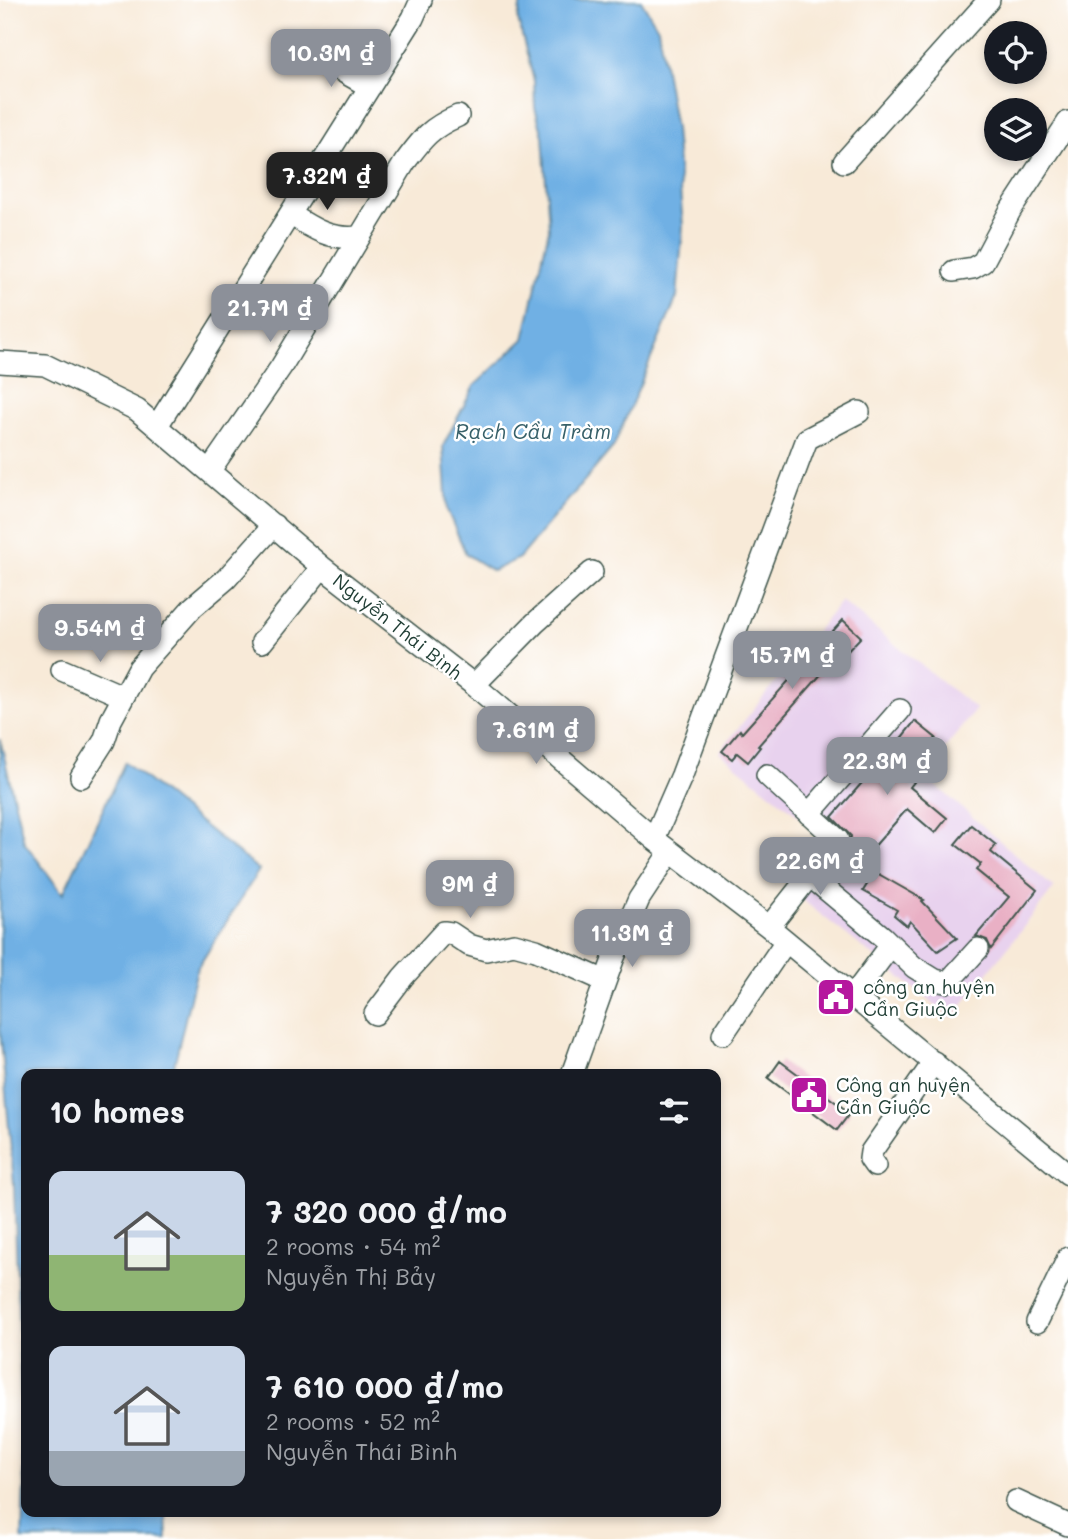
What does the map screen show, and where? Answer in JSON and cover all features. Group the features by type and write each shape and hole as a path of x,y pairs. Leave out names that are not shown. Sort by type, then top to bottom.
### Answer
{"street":[{"path":"157,426 413,18 421,0"},
{"path":"844,162 989,0"},
{"path":"305,57 328,63 370,87"},
{"path":"210,470 281,367 405,162 422,139 437,125 458,116"},
{"path":"954,271 973,268 983,262 1010,211 1068,122"},
{"path":"290,214 326,234 341,239 358,237"},
{"name":"Nguyễn Thái Bình","path":"0,362 45,365 137,410 322,567 474,685 662,846 778,934 1068,1174"},
{"path":"574,1069 605,981 662,846 686,764 807,439 859,412"},
{"path":"81,777 104,741 122,696 155,647 193,607 226,579 274,525"},
{"path":"262,642 322,567"},
{"path":"474,685 535,623 593,572"},
{"path":"62,670 122,696"},
{"path":"809,814 900,710"},
{"path":"723,1034 810,876 838,840 767,775"},
{"path":"810,876 914,967 935,980 950,980 978,949"},
{"path":"375,1014 402,976 447,932 469,945 486,950 514,944 536,950 605,981"},
{"path":"853,996 891,945"},
{"path":"875,1166 870,1159 871,1152 934,1062"},
{"path":"1037,1322 1068,1258"},
{"path":"1016,1501 1068,1525"}],"shaded area":[{"path":"841,601 976,709 924,775 1054,888 952,1018 791,891 829,840 719,752"}],"water":[{"name":"Rạch Cầu Tràm","path":"521,0 641,0 658,28 675,128 683,226 677,297 614,446 519,558 493,571 466,554 447,510 443,446 474,386 524,339 549,229 543,136 535,108 534,81 518,20"},
{"path":"0,739 24,842 63,894 125,762 259,870 197,969 173,1069 21,1069 21,1395 14,1184 0,1028"},
{"path":"23,1517 166,1517 167,1539 22,1539"}],"building":[{"path":"843,620 861,637 841,658 838,655 758,746 760,747 748,762 737,753 732,759 722,751 740,730 742,733 794,675 790,672 807,652 811,655"},
{"path":"915,721 936,738 907,775 914,782 910,787 947,818 935,833 907,809 865,857 859,852 841,873 833,867 849,848 851,836 832,817 868,776 864,772 871,764 875,768 886,757"},
{"path":"971,825 996,845 991,852 1037,890 991,949 987,940 976,936 1009,897 976,870 981,864 955,844"},
{"path":"875,872 924,900 922,901 957,938 938,951 910,921 907,926 894,915 897,910 863,891"},
{"name":"Công an huyện Cần Giuộc","path":"780,1061 850,1113 837,1130 768,1078"}],"place":[{"name":"công an huyện Cần Giuộc","path":"836,997"},
{"name":"Công an huyện Cần Giuộc","path":"809,1095"}]}
